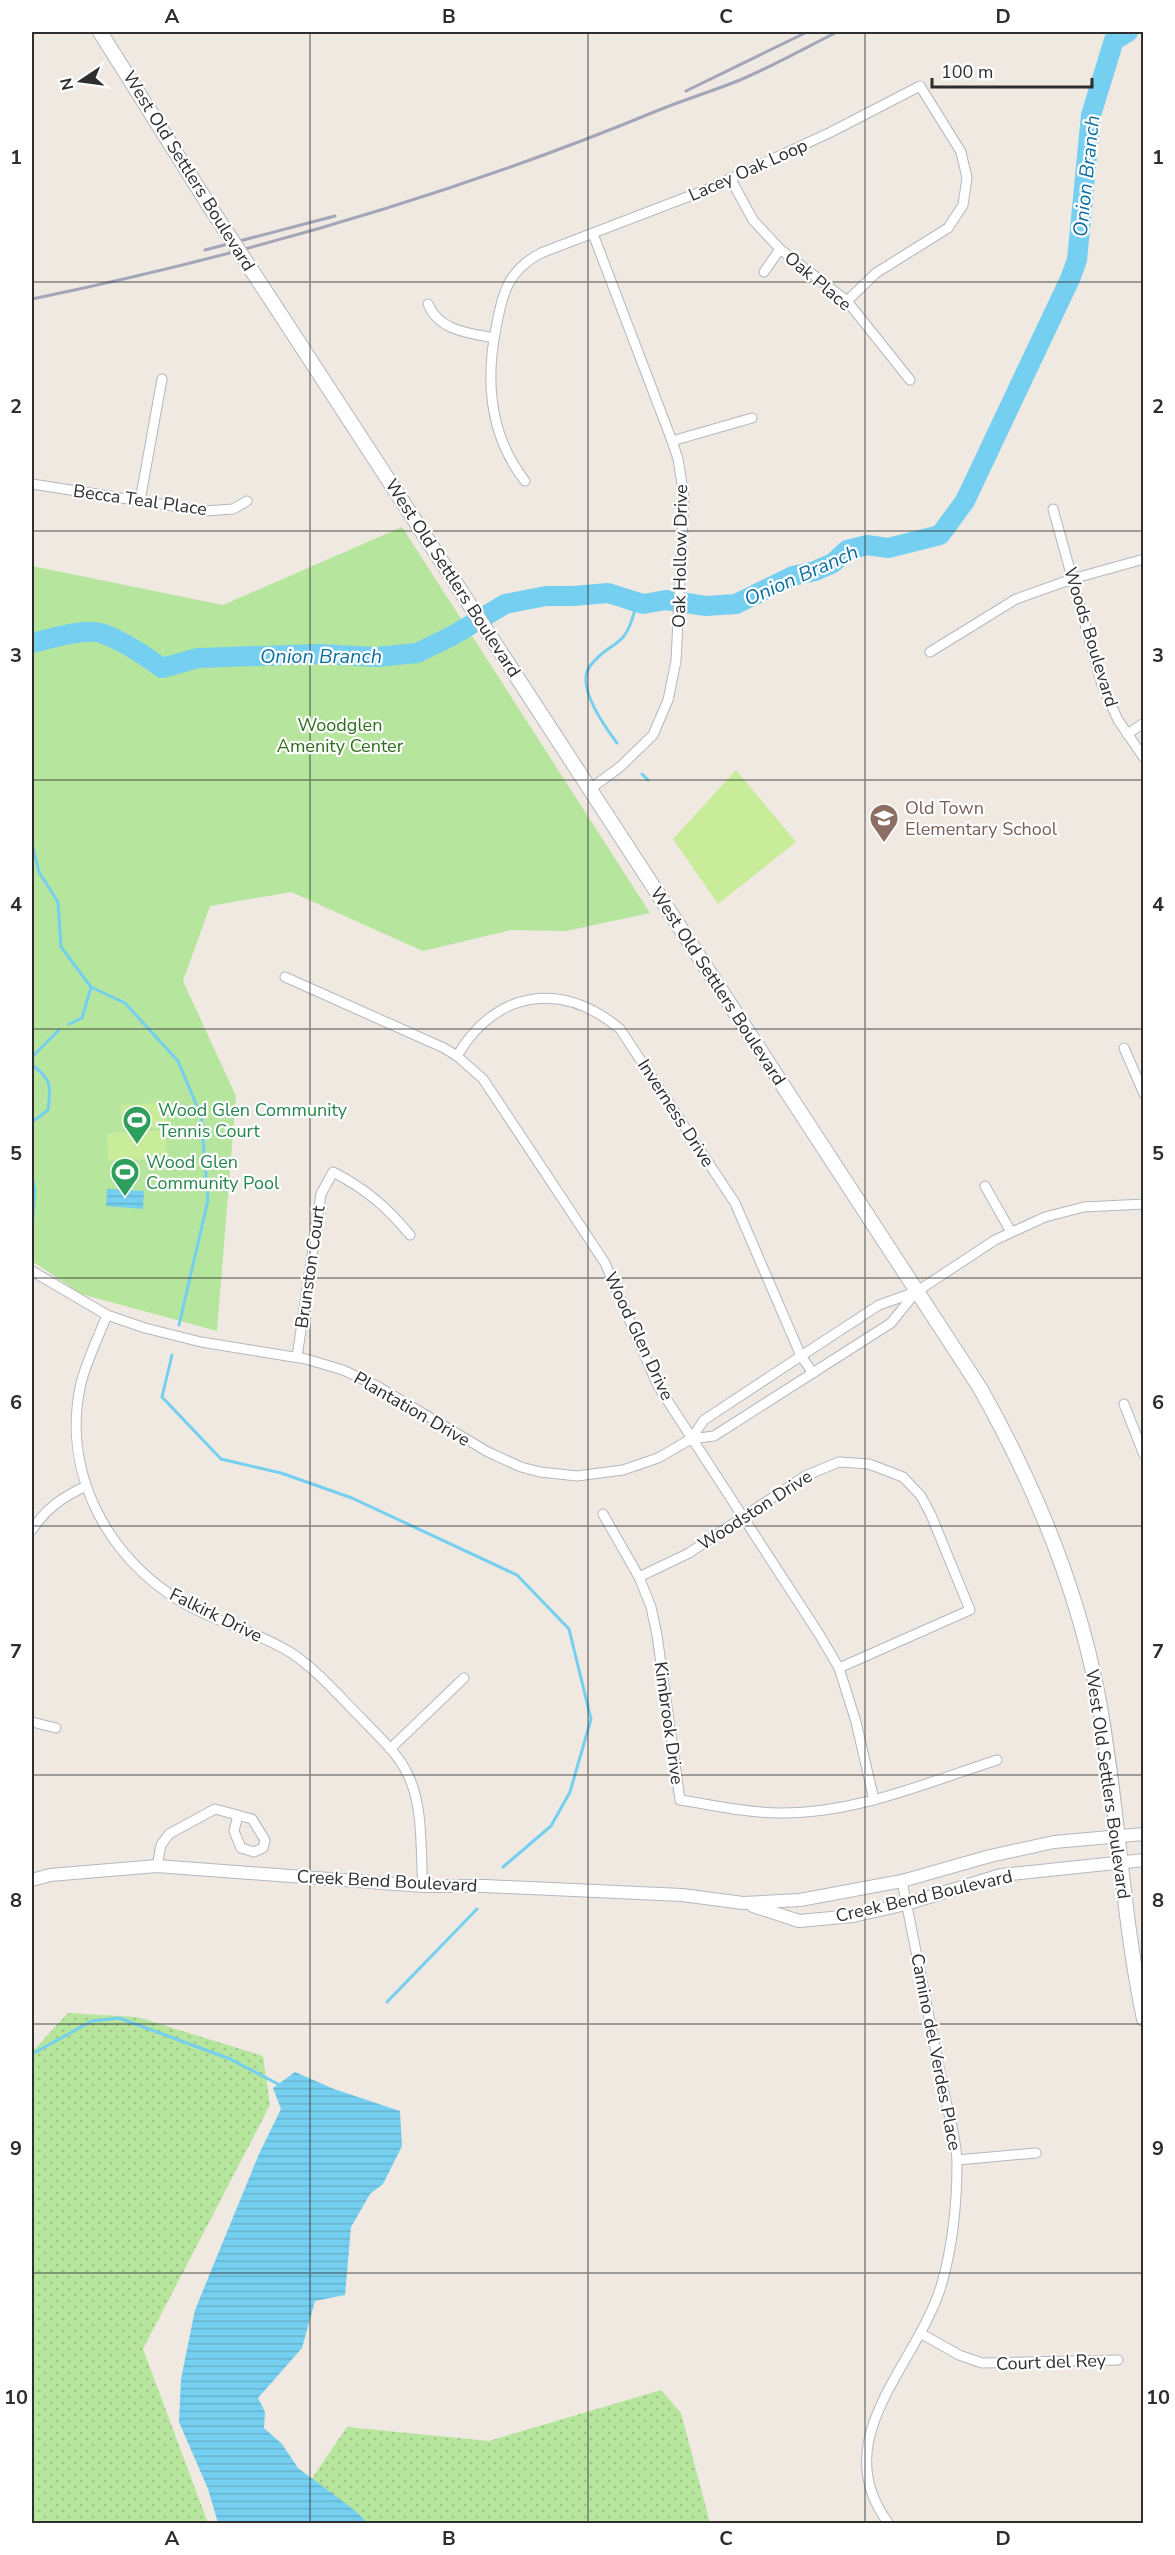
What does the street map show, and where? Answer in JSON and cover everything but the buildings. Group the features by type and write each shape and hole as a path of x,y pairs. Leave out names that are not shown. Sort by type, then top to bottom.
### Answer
{"main road":[{"name":"West Old Settlers Boulevard","path":"100,32 210,207 980,1388 1025,1471 1066,1578 1096,1691 1118,1837 1135,1978 1143,2019"}],"street":[{"name":"Lacey Oak Loop","path":"525,481 510,459 491,406 489,367 503,292 518,269 541,253 730,178 831,132 920,86 961,152 967,178 963,205 948,228 876,273 847,301"},
{"name":"Oak Place","path":"730,178 753,220 780,249 847,301 910,380"},
{"name":"Oak Hollow Drive","path":"590,789 620,767 653,735 668,700 676,661 684,497 678,459 672,441 593,234"},
{"path":"764,272 780,249"},
{"path":"428,304 433,314 448,327 494,338"},
{"path":"140,501 162,378"},
{"path":"672,441 752,418"},
{"name":"Becca Teal Place","path":"32,484 189,510 220,512 233,509 247,501"},
{"name":"Woods Boulevard","path":"1053,509 1102,685 1109,703 1143,758"},
{"path":"930,652 1016,599 1072,579 1143,559"},
{"path":"1127,734 1143,723"},
{"name":"Wood Glen Drive","path":"285,977 444,1047 483,1079 496,1096 605,1263 658,1386 813,1624 839,1668 856,1722 874,1800"},
{"name":"Inverness Drive","path":"457,1056 466,1040 495,1014 509,1006 532,999 548,998 580,1003 612,1023 626,1036 735,1203 801,1356 813,1373"},
{"path":"1124,1048 1143,1094"},
{"name":"Brunston Court","path":"297,1357 321,1194 333,1172 353,1182 388,1208 410,1235"},
{"path":"986,1186 1011,1232"},
{"name":"Plantation Drive","path":"691,1439 704,1420 801,1356 879,1305 916,1292 995,1240 1045,1217 1084,1207 1143,1204"},
{"name":"Plantation Drive","path":"32,1271 107,1316 201,1342 297,1357 325,1364 360,1377 488,1452 540,1472 577,1476 623,1470 658,1458 691,1439 714,1436 891,1323 916,1292"},
{"name":"Falkirk Drive","path":"107,1316 87,1365 78,1403 77,1441 86,1486 105,1527 139,1570 185,1604 276,1644 300,1659 321,1677 390,1749 407,1773 414,1790 418,1807 423,1886"},
{"path":"1124,1404 1143,1455"},
{"name":"Woodston Drive","path":"639,1577 689,1553 805,1476 838,1462 869,1464 903,1477 921,1496 931,1515 970,1610 839,1668"},
{"path":"32,1530 45,1512 58,1500 86,1486"},
{"name":"Kimbrook Drive","path":"603,1514 639,1577 651,1607 680,1800 747,1811 779,1813 837,1809 874,1800 997,1761"},
{"path":"390,1749 464,1678"},
{"path":"32,1722 56,1728"},
{"path":"157,1866 161,1845 170,1834 215,1809 238,1815"},
{"name":"Creek Bend Boulevard","path":"743,1903 800,1900 902,1881 990,1856 1054,1842 1143,1834"},
{"name":"Creek Bend Boulevard","path":"32,1880 50,1875 157,1866 423,1886 485,1886 682,1895 743,1903 799,1921 853,1916 906,1904 1001,1875 1143,1860"},
{"name":"Camino del Verdes Place","path":"889,2523 872,2499 865,2465 867,2442 874,2420 920,2333 941,2286 952,2243 957,2160 902,1881"},
{"path":"957,2160 1036,2153"},
{"name":"Court del Rey","path":"920,2333 959,2355 982,2363 1118,2360"}],"green space":[{"name":"Woodglen Amenity Center","path":"402,527 650,913 566,931 511,930 423,951 291,892 210,906 183,981 236,1096 217,1331 81,1294 32,1261 32,566 223,605"},
{"path":"736,770 796,842 718,904 673,839"},
{"path":"165,1103 166,1127 122,1129 121,1105"},
{"name":"Wood Glen Community Tennis Court","path":"165,1130 167,1158 108,1161 107,1133"},
{"path":"68,2013 137,2017 263,2056 270,2105 143,2349 208,2523 32,2523 32,2052"},
{"path":"661,2390 681,2413 710,2523 281,2524 347,2427 489,2441"}],"water":[{"name":"Wood Glen Community Pool","path":"107,1189 144,1191 143,1209 106,1206"},
{"path":"295,2072 334,2089 400,2111 402,2146 383,2184 370,2194 351,2227 345,2295 315,2301 302,2348 258,2398 265,2412 264,2428 282,2444 298,2468 368,2523 218,2523 208,2489 179,2422 181,2379 195,2310 259,2154 281,2109 273,2088"}],"waterway":[{"name":"Onion Branch","path":"32,643 76,633 101,633 125,644 162,668 198,658 318,654 376,657 417,653 452,636 505,604 546,596 608,593 643,604 666,600 706,606 736,604 793,576 815,571 833,563 847,550 867,545 888,548 940,535 965,501 1070,279 1077,260 1091,115 1114,40 1128,32"},
{"path":"617,743 593,706 586,684 586,674 590,666 627,632 635,609 643,604"},
{"path":"642,774 648,780"},
{"path":"32,844 39,872 58,902 61,947 91,987 82,1018 69,1024"},
{"path":"91,987 125,1003 178,1061 201,1116 208,1200 179,1325"},
{"path":"32,1057 59,1030"},
{"path":"32,1065 47,1079 50,1089 48,1110 32,1122"},
{"path":"32,1176 35,1190 32,1229"},
{"path":"172,1355 162,1397 221,1459 281,1473 352,1498 517,1575 569,1629 591,1719 570,1792 551,1826 503,1867"},
{"path":"387,2002 477,1909"},
{"path":"32,2054 92,2021 119,2018 230,2059 280,2085"}],"railway":[{"path":"686,91 807,32"},
{"path":"32,299 192,263 350,220 428,195 505,169 740,80 837,32"},
{"path":"205,250 335,216"}],"place":[{"name":"Old Town Elementary School","path":"884,844"},
{"name":"Wood Glen Community Tennis Court","path":"137,1146"},
{"name":"Wood Glen Community Pool","path":"125,1198"}]}
